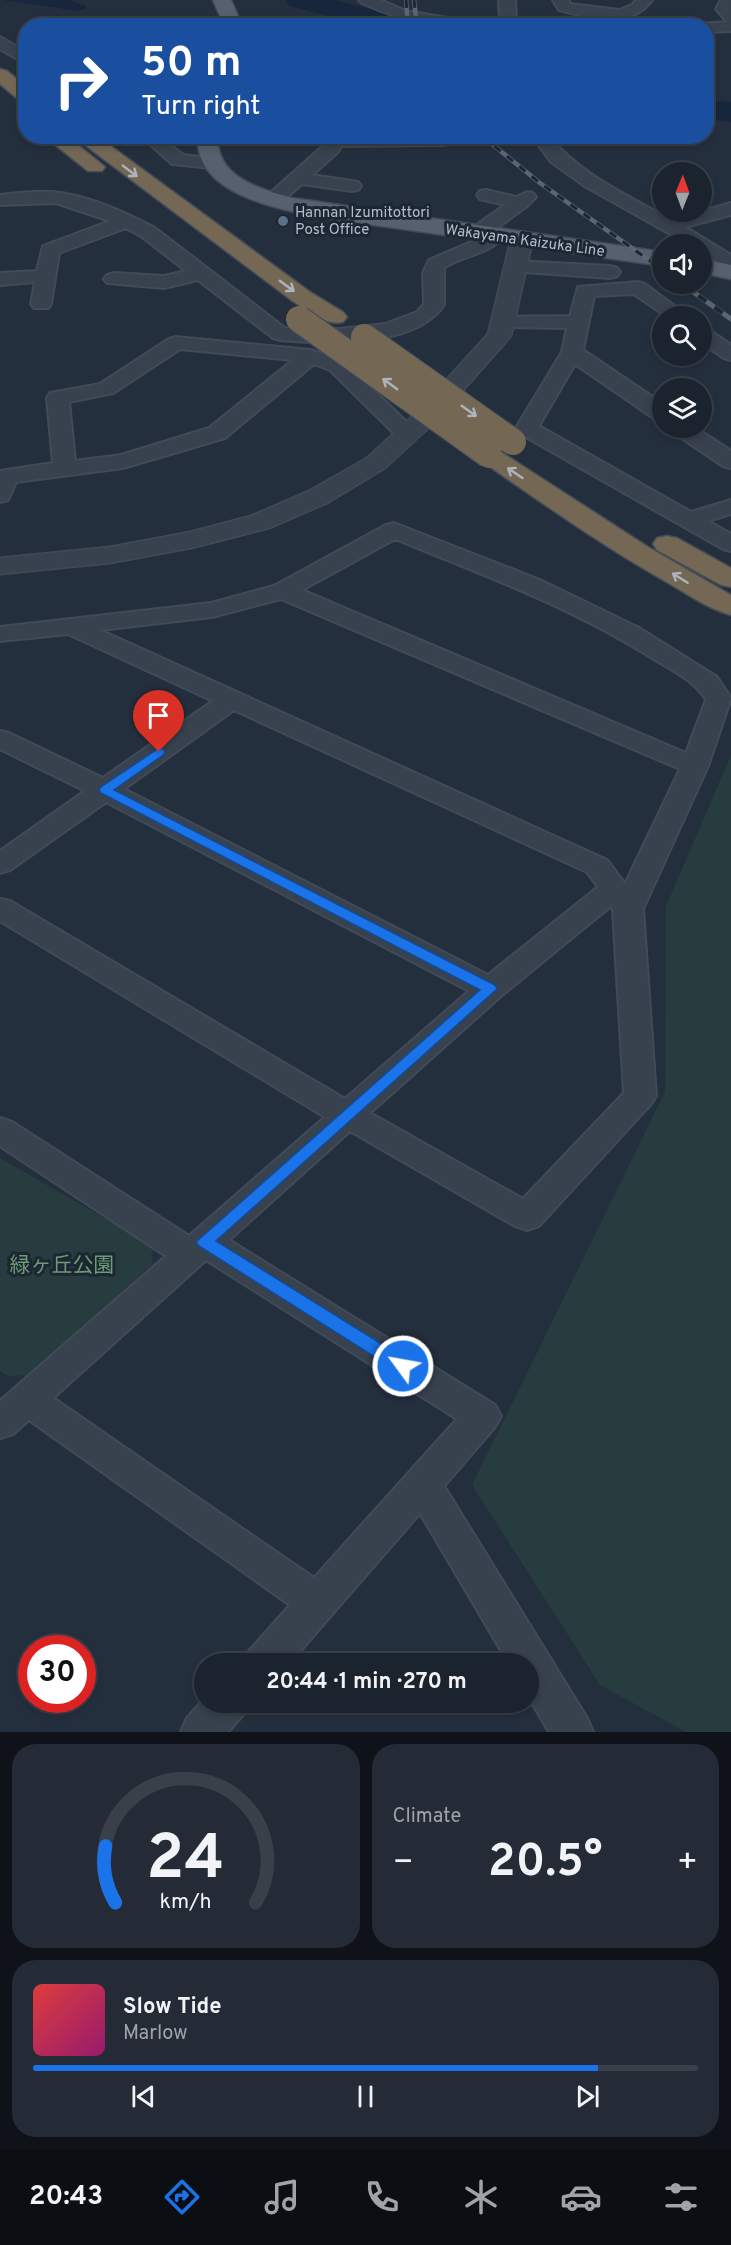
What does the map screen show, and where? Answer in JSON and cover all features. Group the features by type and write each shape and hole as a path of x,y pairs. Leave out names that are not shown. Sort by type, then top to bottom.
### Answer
{"highway":[{"path":"0,75 17,104"},
{"path":"65,144 299,319 489,455 595,525 696,588 731,606"},
{"path":"93,144 302,297 335,317 556,474 634,525 731,579"}],"main road":[{"path":"222,0 229,18"},
{"path":"207,144 207,151 212,163"},
{"name":"Wakayama Kaizuka Line","path":"212,163 231,181 248,190 274,199 310,207 486,235 652,257"},
{"path":"712,268 731,272"}],"street":[{"path":"367,0 402,15 419,18"},
{"path":"507,0 509,18"},
{"path":"561,0 564,6 603,14 631,12 639,8 644,0"},
{"path":"729,0 724,9 731,18"},
{"path":"714,27 731,26"},
{"path":"0,42 18,54"},
{"path":"158,144 178,160 212,163"},
{"path":"274,199 332,148 332,144"},
{"path":"546,144 557,158 589,181 681,234"},
{"path":"297,178 352,186"},
{"path":"0,200 45,197 62,199 128,221 148,231 280,334 300,336 374,332 400,327 420,319 433,306 435,297 433,270 436,264 472,249 523,200 486,195"},
{"path":"669,226 723,212 731,223"},
{"path":"41,304 50,250 128,221"},
{"path":"0,566 110,555 191,540 260,522 318,497 376,463 482,358 499,336 522,239"},
{"path":"712,252 731,263"},
{"path":"516,267 610,272"},
{"path":"114,279 164,282 203,273"},
{"path":"0,279 45,276"},
{"path":"664,306 638,288 585,291 572,352 527,428 731,544"},
{"path":"503,321 578,322"},
{"path":"712,341 731,354"},
{"path":"64,467 58,398 106,389 176,343 311,356 338,366 407,433"},
{"path":"572,352 652,407"},
{"path":"0,495 6,476 123,461 217,433 311,356"},
{"path":"697,438 731,461"},
{"path":"689,520 731,507"},
{"path":"0,634 212,610 284,591 394,530 531,585 630,633 708,681 719,700 695,766 621,899 490,989 197,1248 11,1407 317,1602"},
{"path":"284,591 695,766"},
{"path":"0,908 347,1115 527,1217 640,1096 621,899 597,866 230,701 71,626"},
{"path":"0,864 230,701"},
{"path":"0,739 105,790 490,989"},
{"path":"0,1130 482,1416 273,1653"},
{"path":"422,1483 572,1732"},
{"path":"202,1732 218,1713"}],"green space":[{"path":"731,755 731,1732 686,1732 600,1685 472,1485 665,1092 666,906"},
{"name":"緑ヶ丘公園","path":"0,1158 153,1246 152,1264 32,1375 8,1376 0,1371"}],"water":[{"path":"2,0 69,0 86,6 86,9 79,11"}],"waterway":[{"path":"299,0 372,18"},
{"path":"714,110 731,112"}],"railway":[{"path":"406,0 407,18"},
{"path":"414,0 416,18"},
{"path":"492,144 540,183 652,262"},
{"path":"696,294 731,319"}],"place":[{"name":"Hannan Izumitottori Post Office","path":"283,221"}],"route":[{"path":"159,752 105,790 490,989 204,1242 403,1366"}]}
